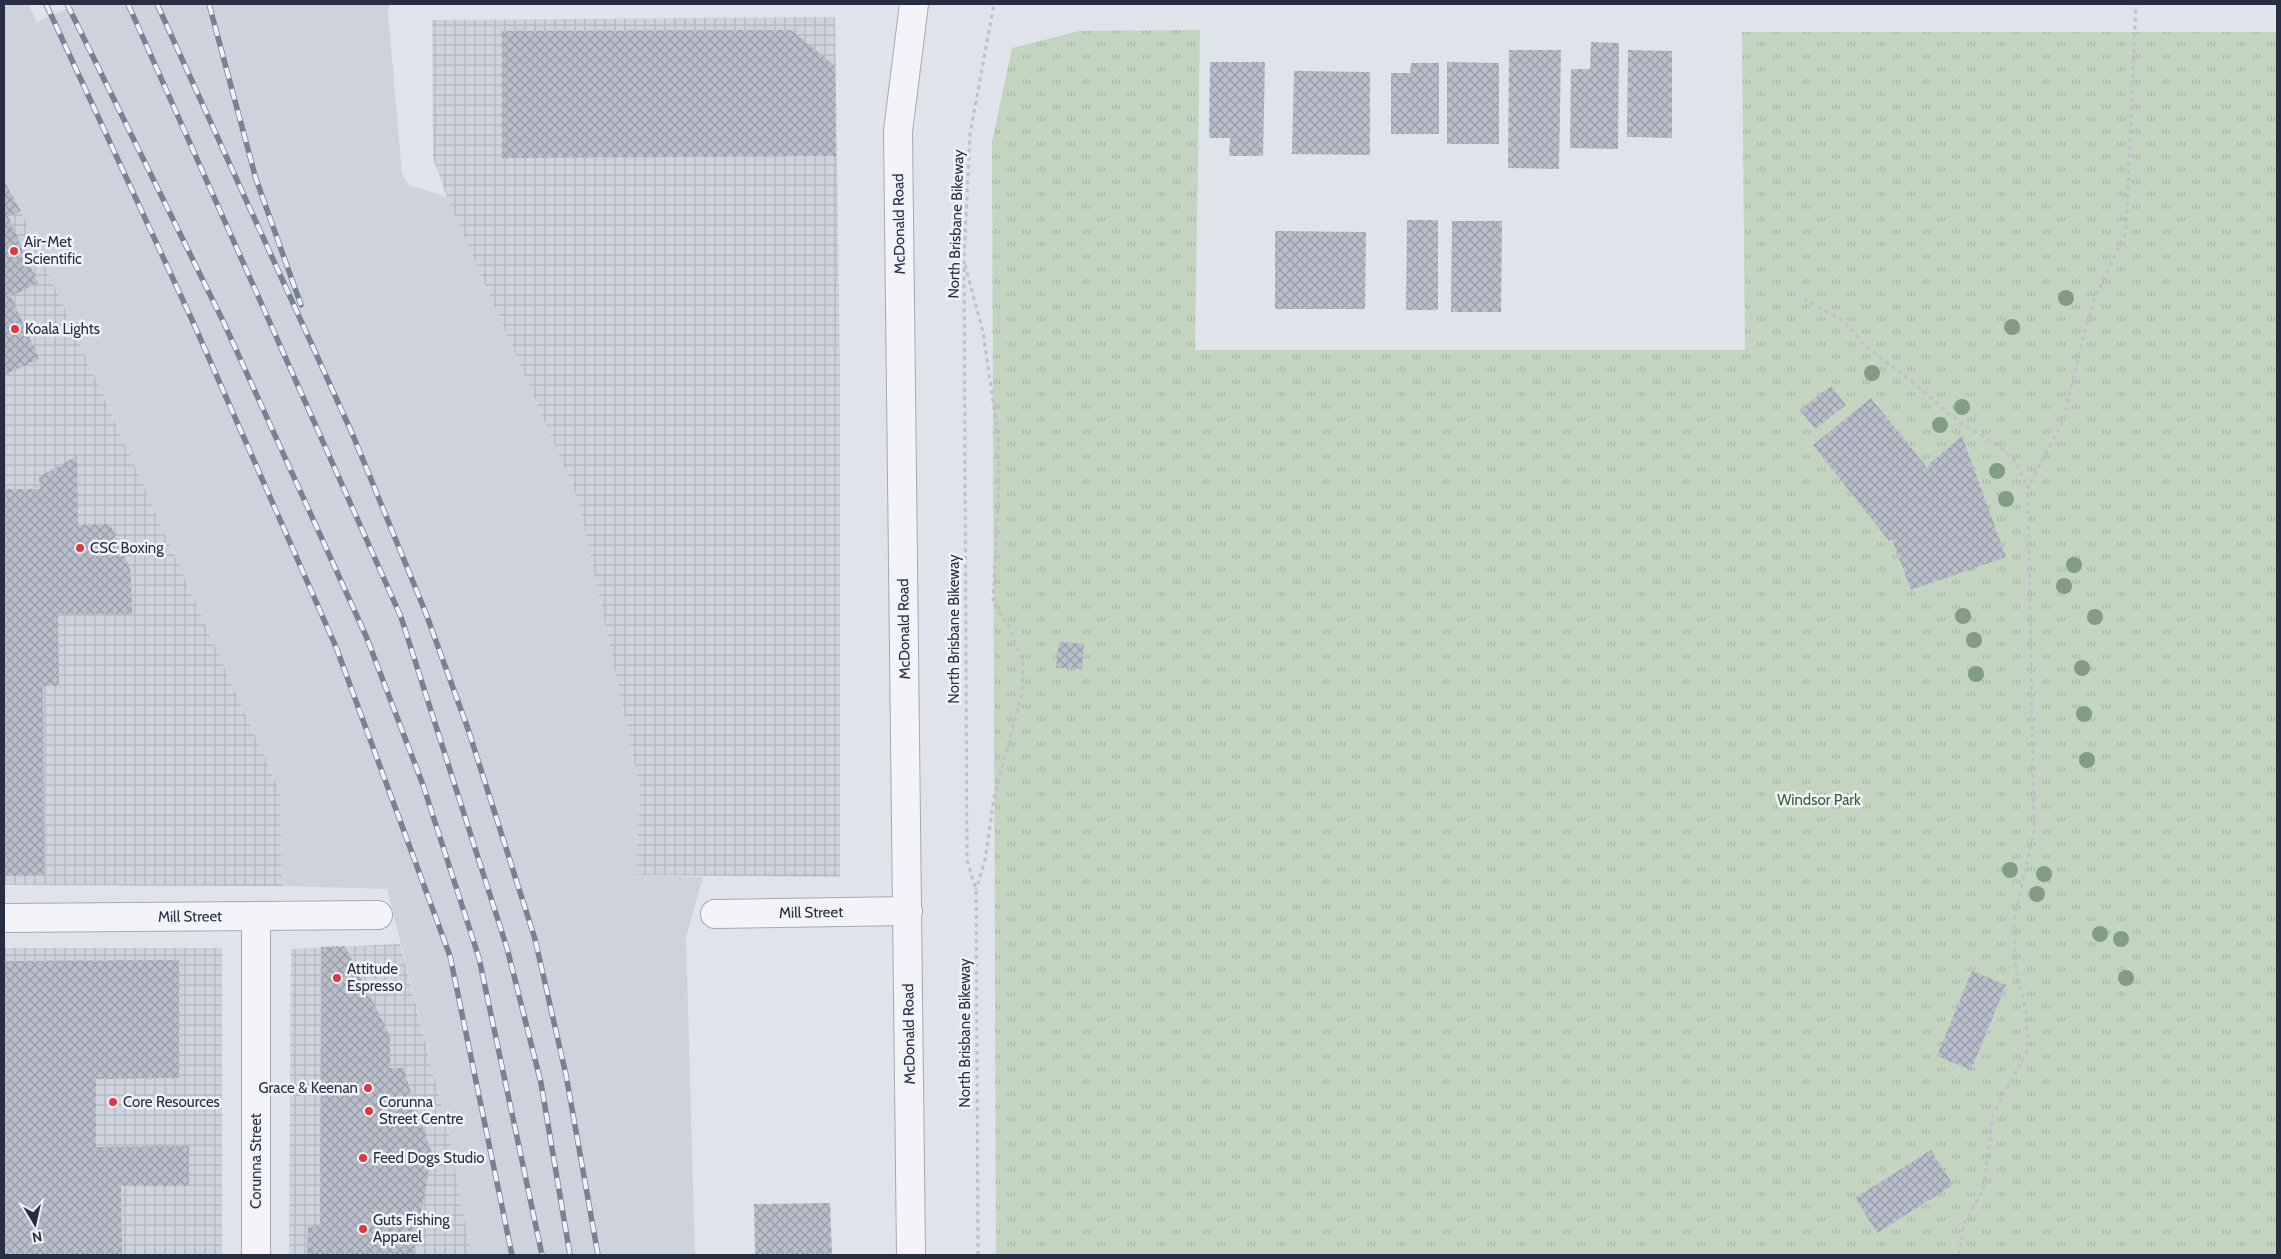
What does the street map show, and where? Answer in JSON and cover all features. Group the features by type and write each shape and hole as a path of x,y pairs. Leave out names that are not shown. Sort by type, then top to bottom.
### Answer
{"street":[{"name":"McDonald Road","path":"912,1255 898,130 914,4"},
{"name":"Mill Street","path":"715,914 908,911"},
{"name":"Mill Street","path":"4,918 378,915"},
{"name":"Corunna Street","path":"256,917 256,1255"}],"path":[{"name":"North Brisbane Bikeway","path":"978,1255 976,890 967,860 964,261 970,134 994,4"},
{"path":"2028,488 2062,421 2095,297 2126,232 2136,4"},
{"path":"964,261 983,332 998,435 999,482 993,602 1010,629 1023,664 1022,693 994,798 985,860 976,890"},
{"path":"1804,299 1844,321 1864,345 1959,422 2000,447 2015,461 2028,488 2034,831 2014,921 2016,970 2026,1010 2028,1049 1993,1115 1983,1191 1964,1223 1959,1255"}],"shaded area":[{"path":"4,4 28,4 37,22 77,4 390,4 388,11 402,174 409,185 447,197 579,501 640,788 636,875 703,877 686,937 695,1255 471,1255 448,1130 387,889 282,886 280,792 21,211 4,181"},
{"path":"835,17 840,369 840,877 636,875 640,788 579,501 447,197 433,158 432,20"},
{"path":"4,181 21,211 280,792 282,886 4,885"},
{"path":"400,944 448,1130 471,1255 289,1255 291,949"},
{"name":"Core Resources","path":"4,948 222,948 222,1255 4,1255"}],"green space":[{"name":"Windsor Park","path":"1200,30 1195,350 1745,350 1742,32 2277,32 2277,1255 996,1255 992,142 1012,48 1079,31"}],"building":[{"path":"791,30 835,66 836,156 502,158 502,31"},
{"path":"1591,42 1619,43 1618,149 1570,148 1571,69 1590,69"},
{"path":"1509,50 1561,50 1559,169 1508,168"},
{"path":"1628,50 1672,51 1672,138 1627,137"},
{"path":"1210,62 1265,62 1263,156 1229,156 1230,138 1209,138"},
{"path":"1447,62 1499,63 1499,144 1447,144"},
{"path":"1411,63 1439,63 1439,134 1391,134 1391,73 1410,73"},
{"path":"1294,71 1370,72 1370,155 1292,154"},
{"path":"4,181 21,211 8,216 38,283 11,296 39,359 4,375"},
{"path":"1407,220 1438,220 1438,310 1406,310"},
{"path":"1452,221 1502,221 1501,312 1451,312"},
{"path":"1275,231 1366,232 1365,309 1275,309"},
{"path":"1831,386 1846,405 1815,429 1800,410"},
{"path":"1871,398 1929,470 1928,465 1962,436 2006,557 1911,590 1892,539 1889,541 1813,445"},
{"path":"77,456 78,525 110,524 131,571 132,614 58,614 59,686 43,686 44,875 4,876 4,489 40,489 39,477"},
{"path":"1059,642 1084,644 1082,669 1056,668"},
{"name":"Corunna Street Centre","path":"345,946 390,1036 390,1068 403,1068 432,1154 413,1255 307,1255 308,1227 320,1226 321,947"},
{"name":"Core Resources","path":"179,960 179,1078 96,1079 96,1147 189,1146 189,1186 121,1186 122,1255 4,1255 4,961"},
{"path":"1972,971 2006,985 1971,1070 1937,1056"},
{"path":"1931,1150 1953,1185 1877,1233 1855,1198"},
{"path":"830,1203 832,1255 755,1255 754,1204"}],"railway":[{"path":"46,4 193,322 336,647 450,956 512,1255"},
{"path":"67,4 224,323 366,636 423,785 479,958 542,1255"},
{"path":"128,4 401,617 507,948 541,1083 570,1255"},
{"path":"157,4 352,433 425,611 468,729 535,939 566,1075 598,1255"},
{"path":"209,4 256,179 301,305"}],"place":[{"name":"Air-Met Scientific","path":"14,251"},
{"name":"Koala Lights","path":"15,329"},
{"name":"CSC Boxing","path":"80,548"},
{"name":"Attitude Espresso","path":"337,978"},
{"name":"Grace & Keenan","path":"368,1088"},
{"name":"Core Resources","path":"113,1102"},
{"name":"Corunna Street Centre","path":"369,1111"},
{"name":"Feed Dogs Studio","path":"363,1158"},
{"name":"Guts Fishing Apparel","path":"363,1229"}]}
